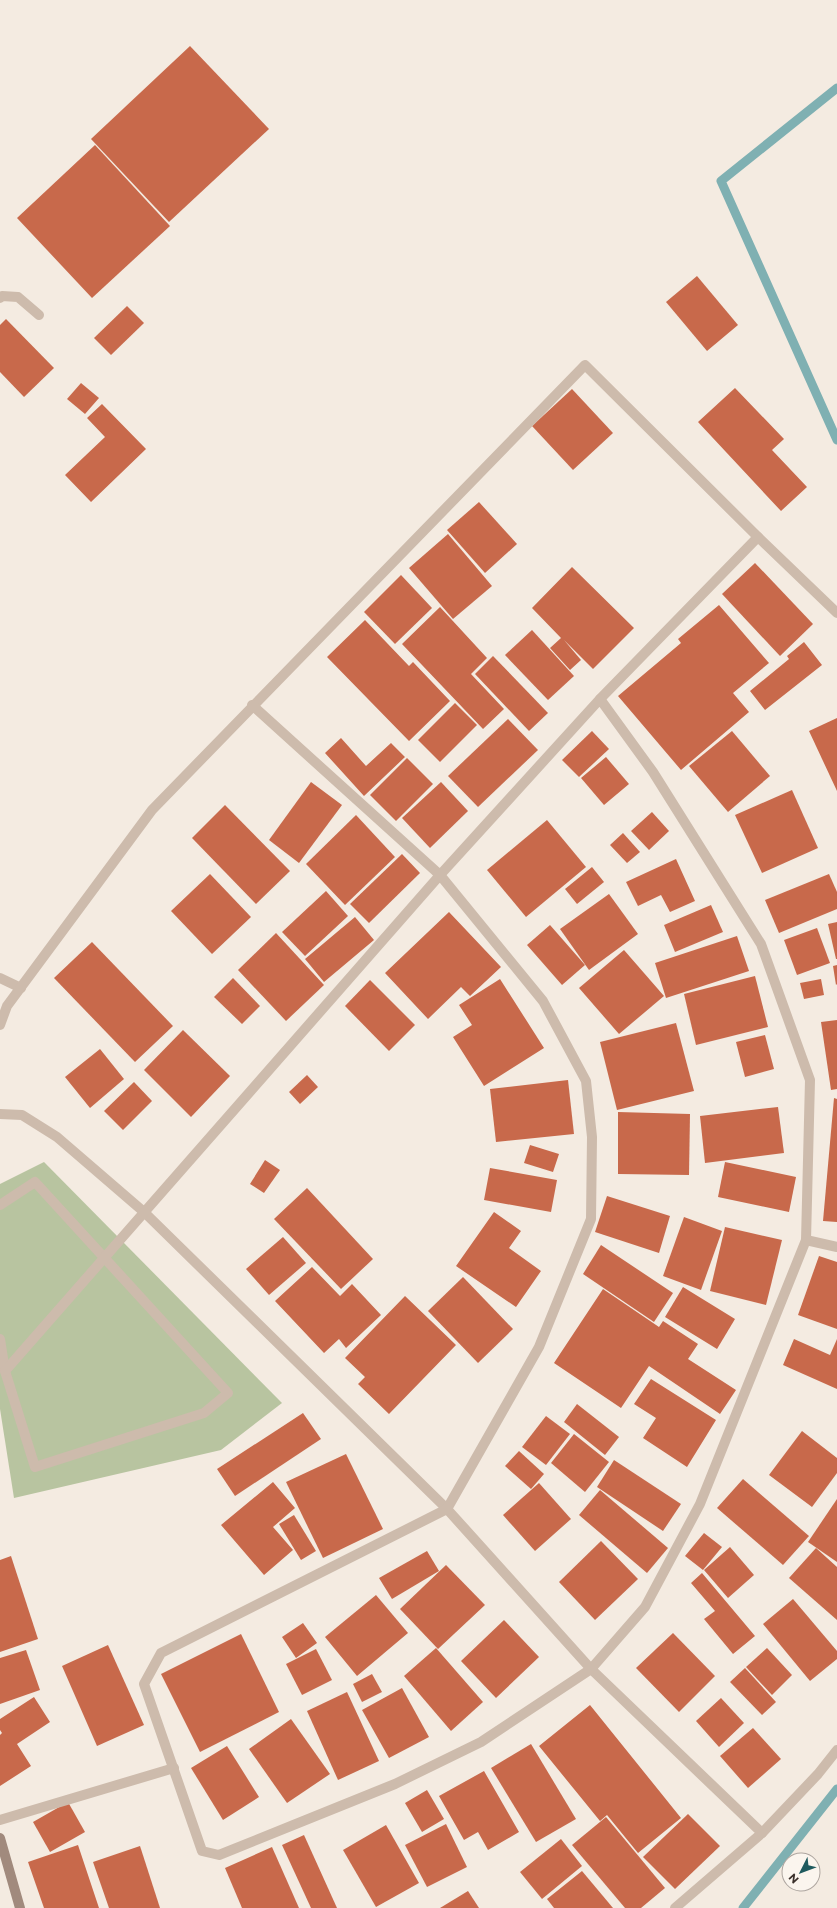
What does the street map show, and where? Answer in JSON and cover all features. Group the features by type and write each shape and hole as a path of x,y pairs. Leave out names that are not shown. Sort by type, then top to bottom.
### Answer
{"street":[{"path":"0,298 2,296 18,297 39,316"},
{"path":"0,1025 7,1006 152,810 252,705 584,365 837,613"},
{"path":"5,1370 440,876 600,699 758,537"},
{"path":"252,705 440,876 543,1001 586,1081 592,1137 591,1219 539,1347 447,1509 161,1652 144,1684 202,1850 219,1855 396,1784 481,1742 591,1669 644,1607 700,1504 806,1240 810,1080 761,944 653,772 600,699"},
{"path":"0,978 21,988"},
{"path":"0,1114 22,1115 57,1137 144,1212 447,1509 591,1669 762,1832"},
{"path":"0,1205 35,1182 103,1259 228,1393 204,1413 35,1467 5,1370 0,1339"},
{"path":"806,1240 837,1247"},
{"path":"675,1908 762,1832 818,1774 837,1750"},
{"path":"0,1820 174,1768"},
{"path":"0,1838 20,1908"}],"green space":[{"path":"44,1162 282,1403 221,1450 14,1498 0,1409 0,1184"}],"building":[{"path":"190,46 269,129 169,222 91,139"},
{"path":"95,145 170,226 92,298 17,218"},
{"path":"697,276 738,325 707,351 666,302"},
{"path":"127,306 144,323 111,355 94,338"},
{"path":"6,319 54,368 24,397 0,372 0,325"},
{"path":"81,383 99,398 85,414 67,399"},
{"path":"735,388 784,439 772,450 807,487 781,511 698,422"},
{"path":"572,389 613,433 573,470 532,426"},
{"path":"102,404 146,449 91,502 65,475 105,437 87,418"},
{"path":"479,502 517,544 485,573 447,530"},
{"path":"448,534 492,586 453,619 409,568"},
{"path":"755,563 813,624 780,656 722,594"},
{"path":"572,567 634,628 593,669 564,640 581,660 570,670 550,648 561,638 532,608"},
{"path":"401,575 432,608 395,644 364,612"},
{"path":"719,605 769,663 733,693 749,712 681,770 618,696 681,643 678,639"},
{"path":"440,607 487,658 471,674 504,709 483,729 402,644"},
{"path":"365,620 409,666 413,662 450,701 409,741 327,657"},
{"path":"532,630 574,676 548,700 505,655"},
{"path":"804,642 822,665 765,710 750,691 789,659 787,656"},
{"path":"493,656 548,713 529,731 475,674"},
{"path":"455,703 477,725 440,762 418,740"},
{"path":"837,718 837,791 809,731"},
{"path":"508,719 538,750 478,807 448,776"},
{"path":"592,731 609,749 579,777 562,760"},
{"path":"732,731 770,776 728,812 689,766"},
{"path":"341,738 366,766 391,743 405,757 364,796 325,753"},
{"path":"606,757 629,784 604,805 581,778"},
{"path":"407,758 433,784 396,821 370,795"},
{"path":"311,782 342,805 299,863 269,840"},
{"path":"441,782 468,811 430,848 402,818"},
{"path":"792,790 818,848 762,873 735,815"},
{"path":"225,805 290,871 256,904 192,838"},
{"path":"652,812 669,831 649,850 631,831"},
{"path":"356,815 395,857 345,905 306,864"},
{"path":"547,820 586,867 526,917 487,870"},
{"path":"623,833 640,852 627,863 610,845"},
{"path":"402,854 420,873 369,923 350,904"},
{"path":"676,859 695,901 670,912 661,895 638,906 626,882"},
{"path":"592,867 604,882 577,904 565,889"},
{"path":"210,874 251,917 212,954 171,911"},
{"path":"829,874 837,892 837,909 779,933 765,900"},
{"path":"326,891 348,916 305,956 282,932"},
{"path":"609,894 638,934 589,970 560,929"},
{"path":"711,905 723,932 675,952 664,925"},
{"path":"449,912 501,967 470,996 461,987 428,1019 385,973"},
{"path":"355,917 374,940 324,982 305,959"},
{"path":"837,922 837,959 836,959 828,924"},
{"path":"550,925 585,965 562,985 527,945"},
{"path":"817,928 830,963 797,975 784,940"},
{"path":"276,933 324,985 286,1021 238,970"},
{"path":"737,936 749,971 666,998 655,963"},
{"path":"92,942 173,1026 135,1062 54,978"},
{"path":"624,950 664,996 619,1034 579,988"},
{"path":"837,965 837,984 836,985 833,966"},
{"path":"755,976 768,1027 696,1045 684,994"},
{"path":"233,978 260,1006 242,1024 214,997"},
{"path":"500,979 544,1048 484,1086 453,1037 472,1025 459,1005"},
{"path":"821,979 824,995 804,999 800,983"},
{"path":"370,980 415,1025 389,1051 345,1006"},
{"path":"837,1020 837,1089 831,1090 821,1022"},
{"path":"676,1023 694,1091 617,1110 600,1042"},
{"path":"183,1030 230,1076 191,1117 144,1070"},
{"path":"765,1035 774,1069 745,1077 736,1042"},
{"path":"100,1049 124,1079 90,1108 65,1077"},
{"path":"307,1075 318,1087 300,1104 289,1092"},
{"path":"568,1080 574,1134 496,1142 490,1089"},
{"path":"134,1082 152,1101 123,1130 104,1111"},
{"path":"834,1098 837,1099 837,1222 823,1221"},
{"path":"778,1107 784,1153 705,1163 700,1116"},
{"path":"618,1112 690,1114 689,1175 618,1174"},
{"path":"530,1145 559,1154 553,1172 524,1163"},
{"path":"265,1160 280,1170 264,1193 250,1184"},
{"path":"725,1162 796,1177 789,1212 718,1197"},
{"path":"490,1168 557,1180 551,1212 484,1200"},
{"path":"307,1188 373,1259 341,1289 274,1219"},
{"path":"607,1196 670,1216 659,1253 595,1232"},
{"path":"494,1212 521,1231 509,1248 541,1271 516,1307 456,1266"},
{"path":"684,1217 722,1231 701,1290 663,1276"},
{"path":"725,1227 782,1240 766,1305 710,1291"},
{"path":"283,1237 306,1263 269,1295 246,1269"},
{"path":"601,1245 673,1293 654,1322 583,1274"},
{"path":"819,1256 837,1262 837,1329 798,1315"},
{"path":"312,1267 340,1296 352,1284 381,1315 346,1348 339,1339 324,1353 275,1301"},
{"path":"463,1277 513,1329 478,1363 428,1311"},
{"path":"683,1287 735,1319 717,1349 665,1317"},
{"path":"603,1289 659,1327 663,1321 698,1344 688,1359 736,1390 720,1414 649,1366 621,1408 554,1363"},
{"path":"405,1296 456,1345 389,1414 358,1384 365,1377 345,1358"},
{"path":"794,1339 830,1355 837,1339 837,1389 783,1365"},
{"path":"651,1379 716,1420 687,1467 643,1438 656,1418 634,1404"},
{"path":"577,1404 619,1437 605,1455 564,1422"},
{"path":"303,1413 321,1439 235,1496 217,1469"},
{"path":"546,1416 570,1434 546,1465 522,1447"},
{"path":"802,1431 837,1458 837,1473 812,1507 769,1475"},
{"path":"574,1434 609,1462 585,1492 551,1463"},
{"path":"519,1451 544,1474 531,1489 505,1466"},
{"path":"346,1454 383,1529 323,1558 286,1482"},
{"path":"614,1460 681,1504 663,1531 597,1487"},
{"path":"743,1479 809,1536 783,1565 717,1508"},
{"path":"273,1482 295,1508 273,1527 293,1550 264,1575 221,1525"},
{"path":"539,1483 571,1519 535,1551 503,1515"},
{"path":"600,1490 668,1548 647,1573 579,1515"},
{"path":"837,1499 837,1562 808,1542"},
{"path":"294,1515 316,1551 301,1560 279,1524"},
{"path":"704,1533 722,1547 703,1570 685,1556"},
{"path":"601,1541 638,1579 595,1620 559,1582"},
{"path":"730,1547 754,1575 728,1598 704,1570"},
{"path":"816,1548 837,1567 837,1620 789,1578"},
{"path":"427,1551 439,1571 392,1599 379,1578"},
{"path":"11,1556 38,1639 0,1652 0,1560"},
{"path":"446,1565 485,1605 438,1649 400,1609"},
{"path":"702,1573 755,1636 733,1654 704,1619 715,1611 691,1583"},
{"path":"376,1595 408,1633 357,1676 325,1637"},
{"path":"793,1599 837,1651 837,1659 810,1681 763,1624"},
{"path":"504,1620 539,1657 496,1698 461,1661"},
{"path":"303,1623 317,1643 296,1658 282,1637"},
{"path":"673,1633 715,1676 679,1712 636,1668"},
{"path":"241,1634 279,1712 200,1752 161,1674"},
{"path":"108,1645 144,1725 97,1746 62,1666"},
{"path":"436,1648 483,1702 451,1731 404,1676"},
{"path":"767,1648 792,1675 772,1695 746,1667"},
{"path":"316,1649 332,1680 302,1695 286,1664"},
{"path":"26,1650 40,1690 0,1704 0,1658"},
{"path":"745,1668 776,1702 762,1715 730,1682"},
{"path":"372,1674 382,1692 362,1702 353,1684"},
{"path":"402,1688 429,1737 389,1758 362,1710"},
{"path":"347,1692 379,1761 338,1780 307,1711"},
{"path":"34,1697 50,1722 17,1744 31,1766 0,1786 0,1735 2,1733 0,1730 0,1719"},
{"path":"721,1698 744,1723 719,1747 696,1721"},
{"path":"590,1705 681,1818 638,1853 607,1815 600,1821 539,1746"},
{"path":"291,1719 330,1774 287,1803 249,1749"},
{"path":"753,1728 781,1759 748,1788 720,1756"},
{"path":"531,1744 576,1819 536,1842 491,1768"},
{"path":"227,1746 259,1797 223,1820 191,1768"},
{"path":"484,1771 519,1832 488,1850 478,1832 464,1840 439,1796"},
{"path":"427,1790 444,1819 422,1832 405,1803"},
{"path":"68,1802 85,1832 50,1852 33,1822"},
{"path":"688,1814 720,1846 675,1889 643,1857"},
{"path":"606,1817 665,1888 641,1908 625,1908 572,1845"},
{"path":"446,1824 467,1867 427,1887 405,1845"},
{"path":"386,1825 419,1883 376,1907 343,1850"},
{"path":"304,1835 337,1908 311,1908 282,1845"},
{"path":"561,1839 582,1866 542,1899 520,1872"},
{"path":"78,1845 99,1908 44,1908 28,1862"},
{"path":"140,1846 160,1908 109,1908 93,1862"},
{"path":"272,1847 299,1908 242,1908 225,1868"},
{"path":"582,1871 613,1908 554,1908 547,1899"},
{"path":"468,1891 479,1908 440,1908"}],"waterway":[{"path":"837,88 721,181 837,440"},
{"path":"743,1908 837,1789"}]}
